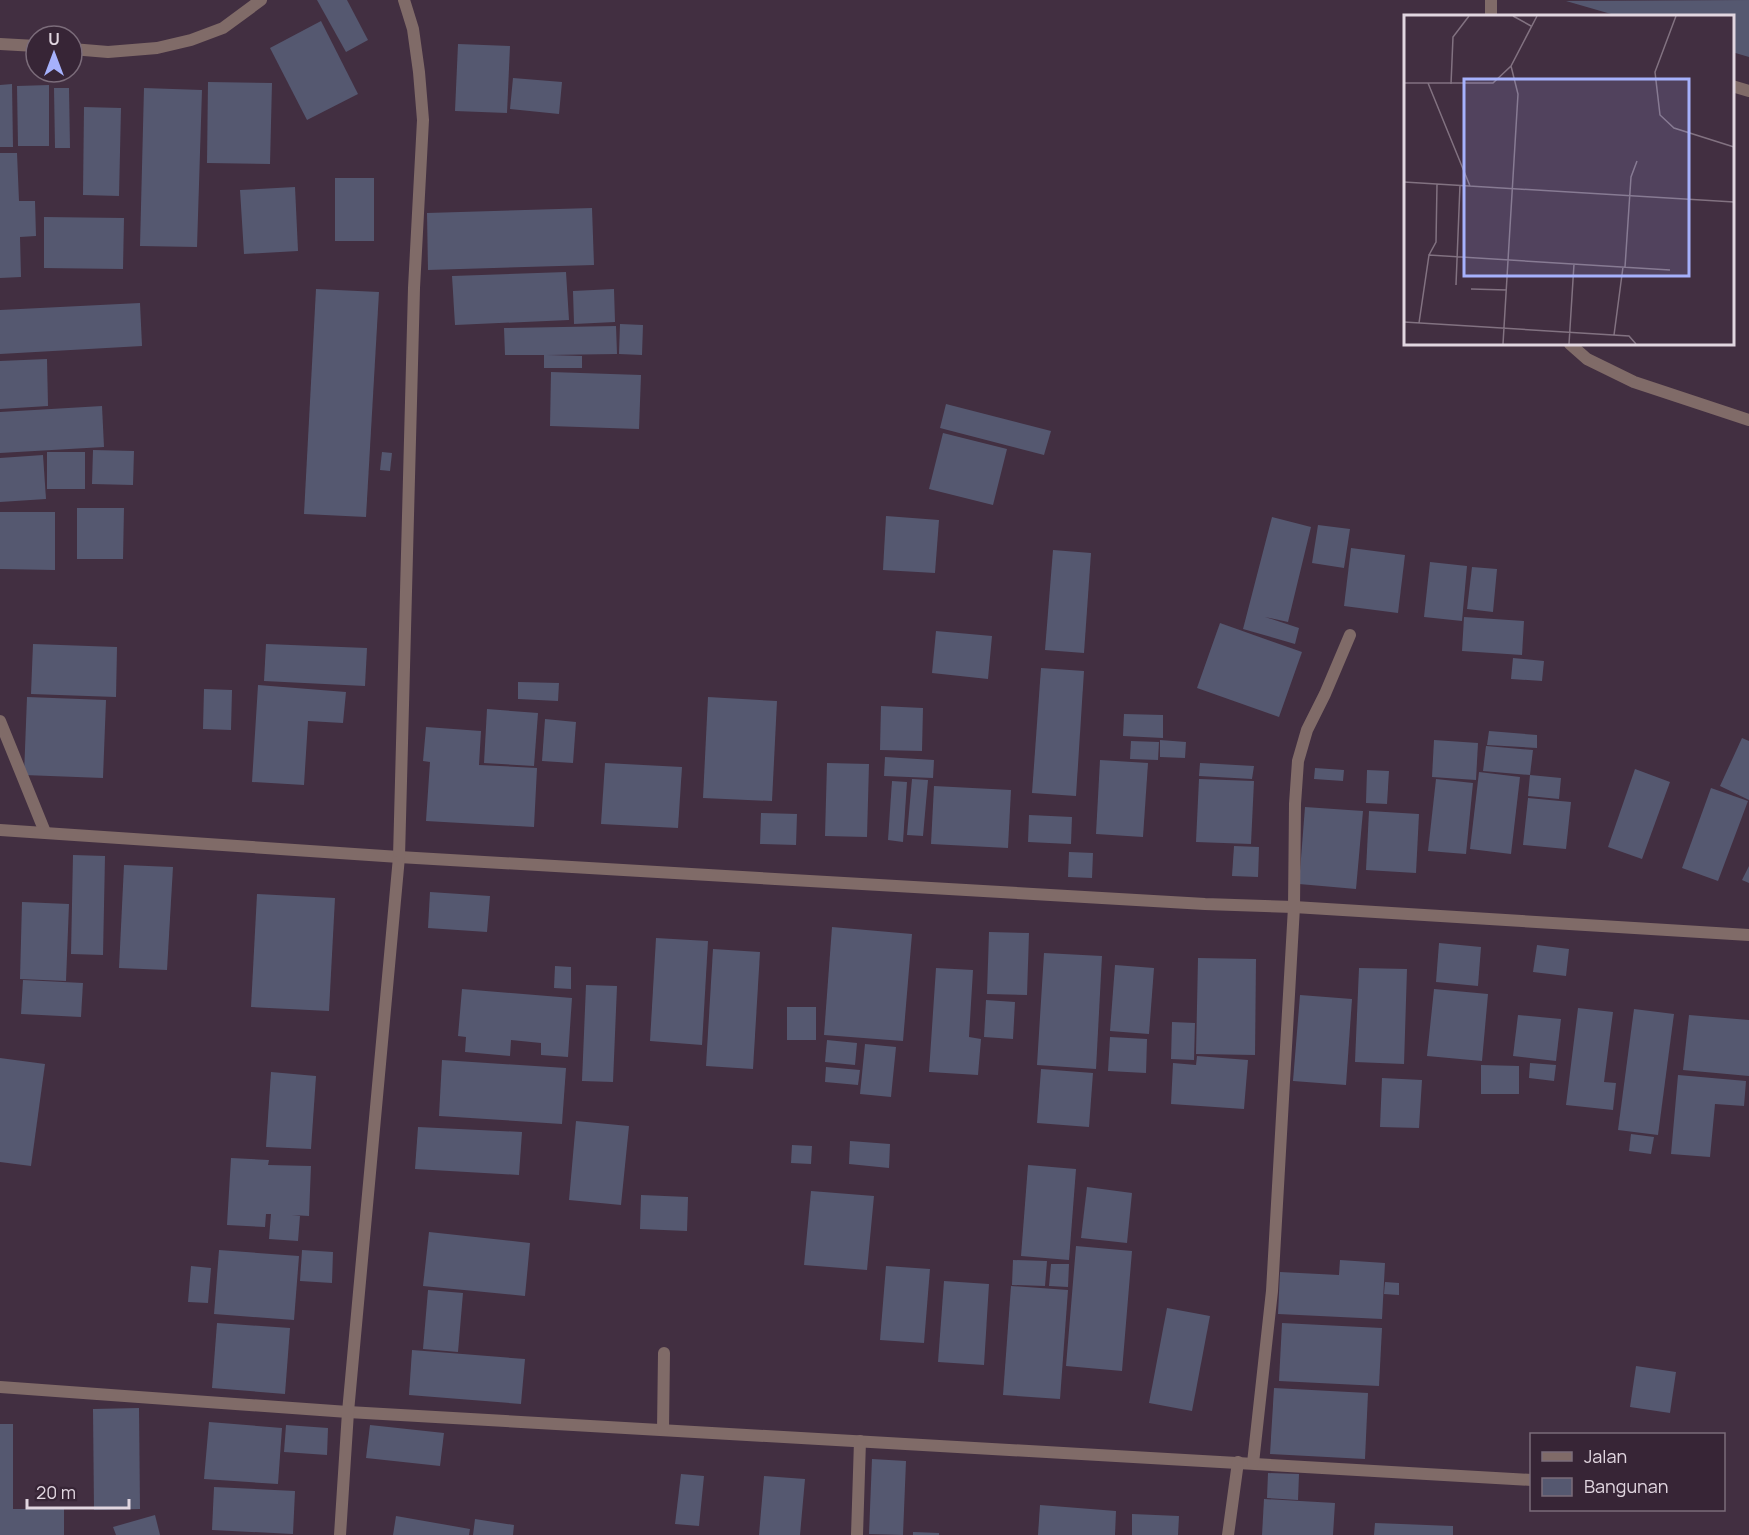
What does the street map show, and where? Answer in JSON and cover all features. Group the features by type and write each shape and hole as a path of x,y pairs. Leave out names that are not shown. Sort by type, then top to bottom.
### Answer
{"street":[{"path":"84,50 108,51 157,48 191,40 223,28 261,0"},
{"path":"340,1535 348,1412 399,857 414,288 423,120 413,29 404,0"},
{"path":"0,44 24,45"},
{"path":"1734,87 1749,91"},
{"path":"1571,345 1587,359 1634,382 1749,420"},
{"path":"1253,1463 1272,1291 1294,907 1295,804 1298,761 1307,730 1350,635"},
{"path":"0,721 45,832"},
{"path":"0,830 399,857 1749,935"},
{"path":"663,1430 664,1353"},
{"path":"0,1387 348,1412 1530,1480"},
{"path":"857,1535 860,1441"},
{"path":"1228,1535 1238,1462"}],"building":[{"path":"317,0 347,0 368,40 346,52"},
{"path":"1749,0 1749,57 1734,53 1734,15 1615,15 1566,1"},
{"path":"321,21 358,94 307,120 270,48"},
{"path":"458,44 510,46 507,113 455,111"},
{"path":"513,78 562,82 559,114 510,109"},
{"path":"208,82 272,83 270,164 207,163"},
{"path":"12,84 13,147 0,147 0,85"},
{"path":"49,85 49,146 18,146 17,86"},
{"path":"54,88 69,88 70,148 55,148"},
{"path":"144,88 202,90 197,247 140,246"},
{"path":"84,107 121,108 119,196 83,195"},
{"path":"0,153 17,153 19,201 35,201 36,236 20,237 21,277 0,278"},
{"path":"335,178 374,178 374,241 335,241"},
{"path":"295,187 298,251 244,254 240,190"},
{"path":"592,208 594,265 428,270 427,213"},
{"path":"44,217 124,218 123,269 44,268"},
{"path":"566,272 569,320 455,325 452,276"},
{"path":"316,289 379,292 366,517 304,514"},
{"path":"614,289 615,322 574,324 573,291"},
{"path":"140,303 142,346 0,354 0,310"},
{"path":"620,324 643,325 642,355 619,354"},
{"path":"616,326 617,354 547,355 582,356 582,368 544,368 544,355 505,355 504,328"},
{"path":"47,359 48,406 0,409 0,361"},
{"path":"551,372 641,375 639,429 550,426"},
{"path":"946,404 1051,431 1044,455 940,428"},
{"path":"102,406 104,447 0,453 0,412"},
{"path":"943,433 1007,449 993,505 929,489"},
{"path":"93,450 134,451 133,485 92,484"},
{"path":"47,452 85,452 85,489 47,489"},
{"path":"382,452 392,453 390,471 380,470"},
{"path":"43,455 46,499 0,502 0,458"},
{"path":"77,508 124,508 123,559 77,559"},
{"path":"0,512 55,512 55,570 0,569"},
{"path":"886,516 939,520 935,573 883,570"},
{"path":"1272,517 1311,527 1288,622 1265,617 1299,628 1295,644 1243,629"},
{"path":"1318,525 1350,529 1344,568 1312,563"},
{"path":"1351,548 1405,555 1398,613 1344,606"},
{"path":"1053,550 1091,553 1084,653 1045,650"},
{"path":"1430,562 1467,566 1462,621 1424,617"},
{"path":"1472,567 1497,569 1493,612 1467,609"},
{"path":"1464,617 1524,621 1522,655 1462,651"},
{"path":"1220,623 1302,652 1279,717 1197,688"},
{"path":"936,631 992,636 988,679 932,673"},
{"path":"33,644 117,647 116,697 31,694"},
{"path":"266,644 367,648 365,686 264,681"},
{"path":"1513,658 1544,661 1542,681 1511,679"},
{"path":"1041,668 1084,671 1076,796 1032,793"},
{"path":"518,682 559,683 558,701 518,699"},
{"path":"258,685 346,692 343,723 308,721 304,785 252,782"},
{"path":"204,689 232,690 231,730 203,729"},
{"path":"27,697 106,700 103,778 24,775"},
{"path":"708,697 777,701 772,801 703,798"},
{"path":"881,706 923,708 922,751 880,750"},
{"path":"487,709 538,713 534,766 484,763"},
{"path":"1124,714 1163,715 1163,738 1123,736"},
{"path":"545,719 576,722 573,763 542,761"},
{"path":"426,727 481,731 479,765 537,768 534,827 426,821 430,762 423,761"},
{"path":"1489,731 1537,735 1537,748 1487,745"},
{"path":"1742,738 1749,741 1749,800 1720,786"},
{"path":"1160,740 1186,742 1185,758 1160,757"},
{"path":"1434,740 1478,743 1476,780 1432,777"},
{"path":"1131,741 1159,742 1158,760 1130,759"},
{"path":"1486,746 1533,750 1530,775 1483,771"},
{"path":"885,757 934,760 933,778 884,776"},
{"path":"1100,760 1148,763 1143,837 1096,834"},
{"path":"605,763 682,767 678,828 601,824"},
{"path":"827,763 869,764 867,837 825,836"},
{"path":"1200,763 1254,766 1252,779 1199,776"},
{"path":"1315,768 1344,770 1343,781 1314,779"},
{"path":"1635,769 1670,782 1642,859 1608,847"},
{"path":"1367,770 1389,771 1387,804 1366,803"},
{"path":"1479,772 1520,777 1511,854 1470,849"},
{"path":"1530,775 1561,778 1559,799 1528,796"},
{"path":"912,779 928,780 923,836 907,835"},
{"path":"1199,779 1254,781 1251,844 1196,842"},
{"path":"1436,779 1473,783 1466,854 1428,851"},
{"path":"892,781 907,782 903,842 888,840"},
{"path":"934,786 1011,790 1008,848 931,844"},
{"path":"1711,788 1748,801 1718,881 1682,868"},
{"path":"1528,798 1571,802 1566,849 1523,845"},
{"path":"1305,807 1363,811 1356,889 1299,884"},
{"path":"1369,811 1419,814 1416,873 1366,870"},
{"path":"761,813 797,814 796,845 760,844"},
{"path":"1029,815 1072,817 1071,844 1028,842"},
{"path":"1234,846 1259,847 1258,877 1232,876"},
{"path":"1069,852 1093,853 1092,878 1068,877"},
{"path":"73,855 105,856 103,955 71,954"},
{"path":"124,865 173,867 167,970 119,968"},
{"path":"1749,866 1749,883 1742,880"},
{"path":"430,892 490,896 487,932 428,928"},
{"path":"257,894 335,898 329,1011 251,1007"},
{"path":"22,902 69,904 66,981 20,979"},
{"path":"832,927 912,934 903,1041 824,1035"},
{"path":"989,932 1029,933 1027,995 987,994"},
{"path":"656,938 708,941 702,1045 650,1041"},
{"path":"1439,943 1481,947 1478,986 1436,982"},
{"path":"1537,945 1569,949 1566,976 1533,972"},
{"path":"713,949 760,952 753,1069 706,1066"},
{"path":"1044,953 1102,956 1096,1069 1037,1065"},
{"path":"1198,958 1256,959 1255,1055 1196,1054"},
{"path":"1115,965 1154,968 1149,1034 1110,1031"},
{"path":"555,966 571,967 571,989 554,988"},
{"path":"936,968 973,970 969,1037 981,1039 978,1075 929,1072"},
{"path":"1359,968 1407,969 1404,1064 1355,1062"},
{"path":"23,980 83,983 81,1017 21,1014"},
{"path":"586,985 617,986 613,1082 582,1081"},
{"path":"462,989 572,998 568,1057 541,1055 541,1043 511,1040 510,1056 465,1052 466,1037 458,1036"},
{"path":"1434,989 1488,994 1482,1061 1427,1056"},
{"path":"1300,995 1352,999 1346,1085 1293,1081"},
{"path":"986,1000 1015,1002 1013,1039 984,1037"},
{"path":"787,1007 816,1007 816,1040 787,1040"},
{"path":"1578,1008 1613,1012 1604,1082 1616,1083 1613,1110 1566,1105"},
{"path":"1634,1009 1674,1014 1658,1135 1618,1130"},
{"path":"1518,1015 1561,1019 1556,1061 1513,1056"},
{"path":"1689,1015 1749,1020 1749,1076 1683,1070"},
{"path":"1172,1022 1195,1023 1194,1060 1171,1059"},
{"path":"1110,1037 1147,1039 1146,1073 1108,1071"},
{"path":"827,1040 857,1043 855,1065 825,1062"},
{"path":"865,1044 896,1047 891,1097 860,1094"},
{"path":"1197,1056 1248,1060 1244,1109 1171,1104 1173,1063 1196,1065"},
{"path":"0,1058 45,1064 31,1166 0,1162"},
{"path":"442,1060 566,1068 562,1124 439,1116"},
{"path":"1530,1063 1556,1065 1554,1081 1529,1078"},
{"path":"1481,1065 1519,1066 1519,1094 1481,1094"},
{"path":"826,1067 860,1070 858,1085 825,1082"},
{"path":"1041,1069 1093,1073 1089,1127 1037,1123"},
{"path":"271,1072 316,1076 311,1149 266,1147"},
{"path":"1678,1075 1746,1081 1744,1106 1715,1104 1710,1157 1671,1154"},
{"path":"1382,1078 1422,1080 1419,1128 1380,1127"},
{"path":"576,1121 629,1126 621,1205 569,1200"},
{"path":"418,1127 522,1132 519,1175 415,1169"},
{"path":"1631,1134 1654,1137 1651,1154 1629,1151"},
{"path":"850,1141 890,1144 889,1168 849,1164"},
{"path":"792,1145 812,1146 811,1164 791,1163"},
{"path":"231,1158 269,1160 268,1165 311,1166 309,1216 292,1215 300,1216 298,1241 269,1239 271,1214 266,1214 265,1227 227,1225"},
{"path":"1028,1165 1076,1169 1069,1260 1021,1256"},
{"path":"1087,1187 1132,1193 1127,1243 1081,1238"},
{"path":"811,1191 874,1196 867,1270 804,1265"},
{"path":"641,1195 688,1197 687,1231 640,1229"},
{"path":"429,1232 530,1243 525,1296 423,1286"},
{"path":"1076,1246 1132,1251 1122,1371 1066,1366"},
{"path":"219,1250 299,1256 294,1320 214,1314"},
{"path":"302,1250 333,1252 332,1283 300,1281"},
{"path":"1013,1260 1047,1261 1045,1286 1012,1285"},
{"path":"1340,1260 1385,1263 1382,1319 1278,1314 1280,1272 1339,1275"},
{"path":"1051,1264 1069,1264 1068,1287 1049,1286"},
{"path":"191,1266 211,1268 208,1303 188,1302"},
{"path":"886,1266 930,1269 924,1343 880,1340"},
{"path":"944,1281 989,1284 984,1365 938,1362"},
{"path":"1385,1282 1399,1283 1399,1295 1384,1294"},
{"path":"1011,1286 1068,1290 1060,1399 1003,1395"},
{"path":"428,1290 463,1293 458,1352 423,1349"},
{"path":"1167,1308 1210,1316 1192,1411 1149,1403"},
{"path":"217,1323 290,1328 285,1394 212,1388"},
{"path":"1282,1323 1382,1328 1379,1386 1279,1381"},
{"path":"412,1350 525,1359 521,1404 409,1395"},
{"path":"1636,1366 1676,1372 1670,1413 1630,1407"},
{"path":"1274,1388 1368,1393 1365,1459 1270,1454"},
{"path":"139,1408 140,1509 94,1510 93,1409"},
{"path":"209,1422 282,1428 278,1484 204,1479"},
{"path":"0,1424 13,1424 13,1509 64,1509 64,1535 0,1535"},
{"path":"286,1425 328,1428 327,1455 284,1452"},
{"path":"370,1425 444,1433 440,1466 366,1458"},
{"path":"872,1459 906,1461 903,1535 869,1534"},
{"path":"1268,1473 1299,1474 1298,1500 1267,1498"},
{"path":"681,1474 704,1476 699,1526 675,1524"},
{"path":"764,1476 805,1479 800,1535 759,1535"},
{"path":"214,1487 295,1491 293,1534 212,1530"},
{"path":"1264,1499 1335,1503 1333,1535 1262,1535"},
{"path":"1040,1505 1116,1511 1115,1535 1038,1535"},
{"path":"1132,1514 1179,1516 1178,1535 1132,1535"},
{"path":"155,1515 160,1535 116,1535 113,1527"},
{"path":"396,1516 470,1529 469,1535 393,1535"},
{"path":"475,1519 514,1525 513,1535 473,1535"},
{"path":"1375,1523 1453,1526 1453,1535 1374,1535"},
{"path":"913,1532 939,1533 939,1535 913,1535"}]}
